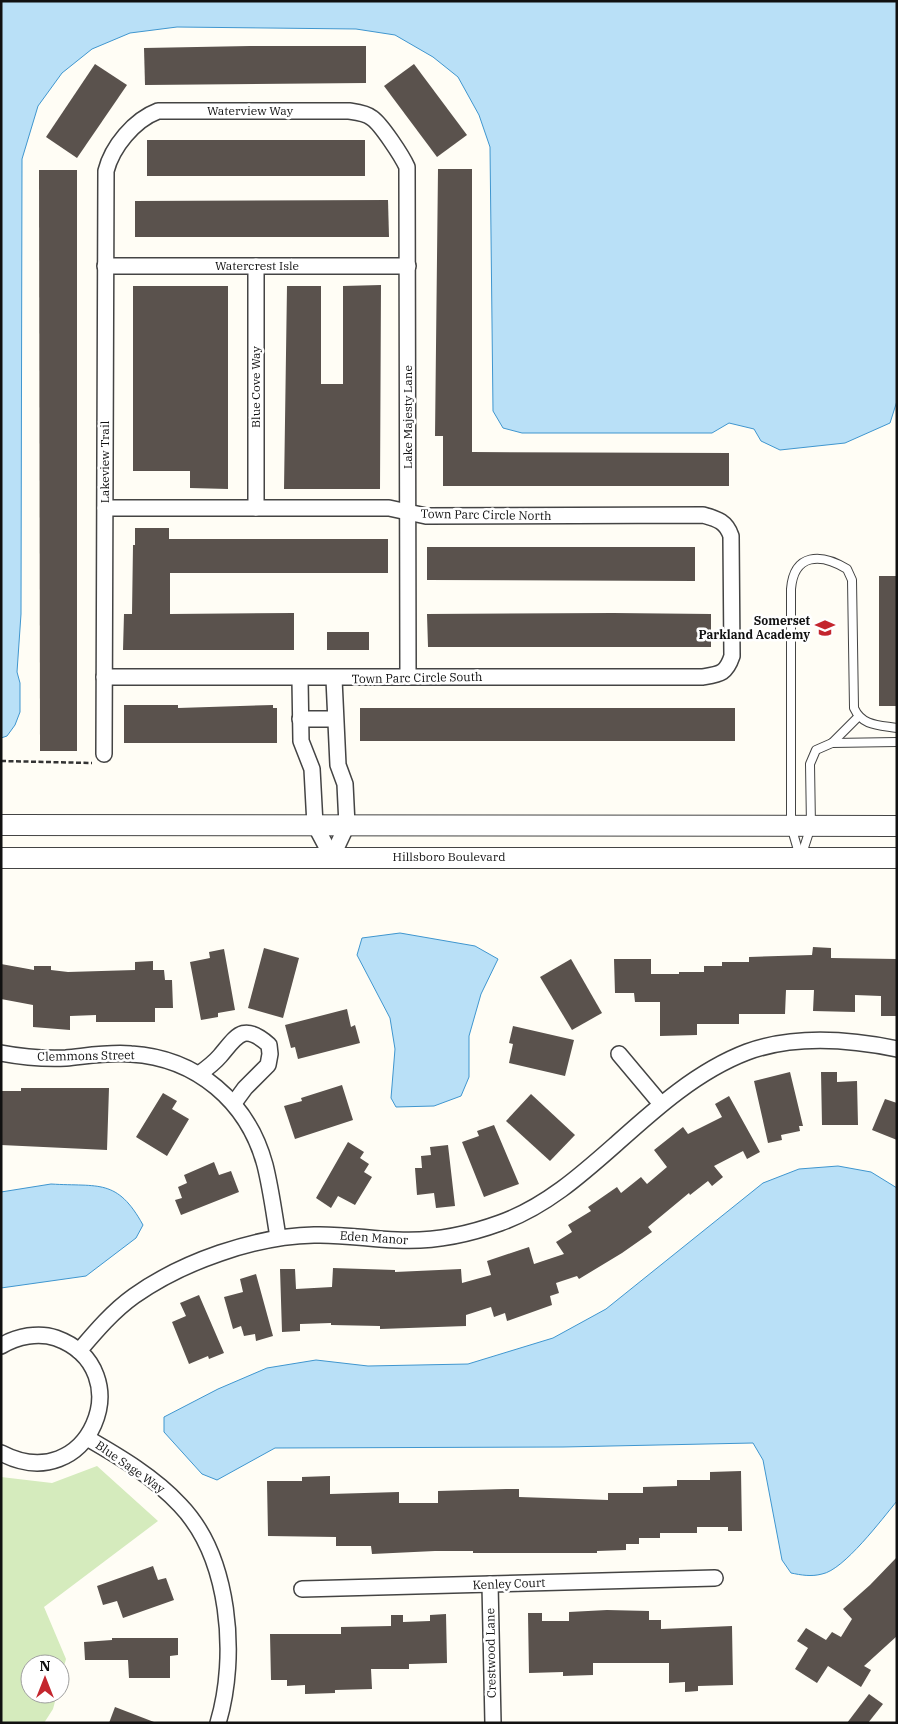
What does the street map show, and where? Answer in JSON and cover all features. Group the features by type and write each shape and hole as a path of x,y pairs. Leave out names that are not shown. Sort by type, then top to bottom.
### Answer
{"street":[{"name":"Waterview Way","path":"106,171 113,153 139,120 158,111 348,111 372,118 403,158"},
{"name":"Lake Majesty Lane","path":"403,158 408,176 408,677"},
{"name":"Lakeview Trail","path":"104,754 106,171"},
{"name":"Watercrest Isle","path":"105,266 408,266"},
{"name":"Blue Cove Way","path":"256,266 256,508"},
{"name":"Town Parc Circle North","path":"105,508 389,508 426,516 703,515 718,519 728,526 730,536 732,656 728,668"},
{"name":"Town Parc Circle South","path":"104,677 300,679 702,677 719,674 728,668"},
{"path":"300,679 301,741 312,769 315,825 332,857"},
{"path":"332,857 347,825 345,784 338,765 334,718 334,679"},
{"path":"300,718 334,718"},
{"path":"1,826 897,826"},
{"name":"Hillsboro Boulevard","path":"1,858 897,858"},
{"path":"199,1074 218,1058 235,1036 247,1033 259,1036 269,1045 268,1065 245,1088 234,1103"},
{"name":"Eden Manor","path":"79,1351 111,1315 134,1296 164,1277 241,1246 278,1237 315,1234 427,1240 463,1234 501,1223 534,1207 565,1187 661,1104 721,1065 748,1052 780,1044 832,1040 872,1044 897,1049"},
{"name":"Clemmons Street","path":"1,1053 23,1057 65,1058 132,1054 170,1062 199,1074 234,1103 253,1134 265,1165 278,1237"},
{"path":"619,1054 661,1104"},
{"path":"1,1346 20,1337 35,1335 58,1339 79,1351 97,1380 100,1396 98,1415 87,1438 76,1449 62,1458 45,1463 28,1463 1,1453"},
{"name":"Blue Sage Way","path":"87,1438 118,1456 158,1484 181,1506 200,1533 215,1565 224,1601 228,1640 226,1678 218,1723"},
{"name":"Kenley Court","path":"302,1589 715,1578"},
{"name":"Crestwood Lane","path":"490,1584 493,1723"}],"lane":[{"path":"800,859 791,826 791,589 792,578 804,561 814,558 836,562 847,569 852,580 854,703 858,717 870,724 897,728"},
{"path":"800,859 811,826 810,764 816,750 832,743 858,717"},
{"path":"832,743 897,742"}],"path":[{"path":"1,761 102,763 104,754"}],"green space":[{"path":"97,1466 158,1521 44,1607 64,1654 20,1654 20,1704 54,1704 53,1709 44,1723 1,1723 1,1477 52,1483"}],"water":[{"path":"1,1 897,1 897,401 890,423 845,443 780,450 761,441 754,429 729,423 712,433 522,433 503,428 493,411 490,147 479,115 458,77 433,57 395,35 356,29 177,27 130,33 92,49 62,73 38,106 22,159 21,614 17,672 20,683 20,712 15,725 7,736 1,738"},
{"path":"400,933 475,946 498,959 481,994 469,1036 469,1077 461,1096 434,1106 396,1107 391,1098 395,1049 390,1018 357,955 362,938"},
{"path":"838,1166 871,1172 897,1188 897,1501 851,1554 831,1570 822,1574 810,1576 791,1573 782,1560 763,1460 753,1443 563,1447 275,1448 217,1480 202,1474 164,1432 164,1417 218,1389 267,1368 316,1360 368,1366 468,1364 553,1338 606,1309 763,1183 799,1169"},
{"path":"51,1184 94,1186 115,1192 134,1210 143,1225 136,1238 86,1276 1,1288 1,1192"}],"building":[{"path":"366,46 366,83 145,85 144,48"},
{"path":"95,64 127,85 77,158 46,137"},
{"path":"414,64 467,135 437,157 384,86"},
{"path":"147,140 365,140 365,176 147,176"},
{"path":"438,169 472,169 472,452 729,453 729,486 443,486 443,436 435,436"},
{"path":"39,170 77,170 77,751 40,751"},
{"path":"388,200 389,237 135,237 135,201"},
{"path":"381,285 380,489 284,489 287,286 321,286 321,384 343,384 343,286"},
{"path":"133,286 228,286 228,489 190,488 190,471 133,471"},
{"path":"135,528 169,528 169,539 388,539 388,573 170,573 170,614 294,613 294,650 123,650 124,614 132,614"},
{"path":"427,547 695,547 695,581 427,580"},
{"path":"879,576 897,576 897,706 879,706"},
{"path":"427,614 711,614 711,647 428,647"},
{"path":"327,632 369,632 369,650 327,650"},
{"path":"124,705 178,705 178,708 273,705 273,708 277,708 277,743 124,743"},
{"path":"360,708 735,708 735,741 360,741"},
{"path":"813,947 831,948 831,958 897,959 897,1016 881,1016 881,996 855,995 855,1012 813,1011 814,990 786,990 785,1014 739,1014 739,1024 697,1024 697,1035 660,1036 660,1002 635,1002 634,993 615,993 614,959 651,959 651,974 679,974 679,972 704,972 704,966 722,966 722,962 749,962 749,957 812,955"},
{"path":"264,948 299,958 283,1018 248,1008"},
{"path":"224,949 235,1010 218,1013 218,1017 201,1020 190,962 210,958 209,952"},
{"path":"571,959 602,1013 572,1030 540,977"},
{"path":"153,961 153,970 164,970 165,980 172,980 173,1008 155,1008 155,1022 96,1022 96,1015 70,1016 70,1030 33,1027 33,1005 1,999 1,964 34,970 34,966 51,966 51,970 68,972 135,970 135,962"},
{"path":"347,1009 351,1027 355,1025 360,1043 298,1059 295,1047 291,1048 285,1025"},
{"path":"513,1026 574,1040 565,1076 509,1063 513,1044 509,1043"},
{"path":"790,1072 803,1126 799,1126 800,1131 781,1135 782,1140 768,1143 754,1081"},
{"path":"821,1072 837,1072 837,1082 857,1081 858,1125 822,1125"},
{"path":"342,1085 353,1120 295,1139 284,1106 302,1101 301,1098"},
{"path":"21,1088 109,1088 107,1150 1,1145 1,1091 21,1091"},
{"path":"163,1093 177,1101 172,1109 189,1119 167,1156 136,1137"},
{"path":"531,1094 575,1135 550,1161 506,1121"},
{"path":"729,1096 760,1152 747,1159 743,1151 714,1166 723,1177 712,1186 708,1181 690,1195 689,1193 648,1227 652,1232 622,1253 579,1279 577,1276 556,1283 559,1293 550,1296 552,1305 507,1321 505,1313 494,1317 491,1307 466,1315 466,1326 380,1329 380,1326 331,1325 331,1323 300,1324 300,1331 282,1332 280,1269 295,1269 296,1289 332,1287 333,1268 395,1270 395,1272 461,1269 462,1283 491,1275 487,1261 529,1247 534,1264 564,1254 556,1242 572,1232 568,1225 591,1211 588,1207 617,1187 621,1193 641,1177 647,1184 667,1167 654,1150 683,1127 688,1134 722,1117 715,1104"},
{"path":"885,1099 897,1103 897,1140 872,1130"},
{"path":"494,1125 519,1184 484,1197 462,1142 479,1136 477,1131"},
{"path":"348,1142 364,1152 360,1158 369,1164 364,1172 372,1177 355,1205 338,1196 331,1208 316,1198"},
{"path":"448,1145 455,1206 436,1208 434,1193 417,1195 415,1168 422,1168 421,1156 431,1155 430,1147"},
{"path":"214,1162 219,1175 231,1171 239,1192 181,1215 175,1200 182,1198 178,1187 187,1183 184,1175"},
{"path":"256,1274 273,1336 256,1341 255,1334 244,1336 241,1326 233,1329 224,1297 243,1292 240,1279"},
{"path":"199,1295 224,1353 209,1359 208,1356 189,1364 172,1322 186,1316 180,1303"},
{"path":"741,1471 742,1531 728,1531 728,1527 697,1527 697,1533 660,1533 660,1538 639,1538 639,1544 626,1544 626,1550 597,1551 597,1553 473,1553 473,1551 435,1551 372,1554 371,1546 336,1546 336,1537 268,1536 267,1481 302,1481 302,1477 330,1476 330,1494 399,1492 399,1503 438,1503 438,1491 506,1489 519,1489 519,1497 608,1500 608,1493 643,1493 643,1487 677,1486 677,1480 710,1480 710,1472"},
{"path":"897,1557 897,1636 864,1666 871,1670 861,1687 828,1666 817,1683 795,1669 808,1648 797,1641 806,1628 826,1640 832,1632 841,1637 852,1619 843,1609"},
{"path":"153,1566 158,1580 166,1578 174,1600 123,1618 117,1601 103,1605 97,1586"},
{"path":"607,1610 649,1611 649,1620 661,1620 661,1629 732,1626 733,1685 698,1686 698,1691 685,1692 685,1682 669,1683 669,1663 593,1663 593,1675 563,1676 563,1672 529,1673 528,1613 542,1613 542,1621 569,1621 569,1612"},
{"path":"446,1614 447,1663 409,1664 409,1669 371,1669 372,1689 335,1690 335,1693 305,1694 305,1685 287,1686 287,1680 271,1680 270,1634 341,1634 341,1627 391,1626 391,1615 403,1615 403,1622 430,1621 430,1615"},
{"path":"112,1638 178,1638 178,1655 170,1656 170,1678 129,1678 128,1660 85,1660 84,1642 112,1640"},
{"path":"869,1694 883,1704 868,1723 847,1723"},
{"path":"115,1707 154,1722 154,1723 109,1723"}],"place":[{"name":"Somerset Parkland Academy","path":"825,628"}]}
